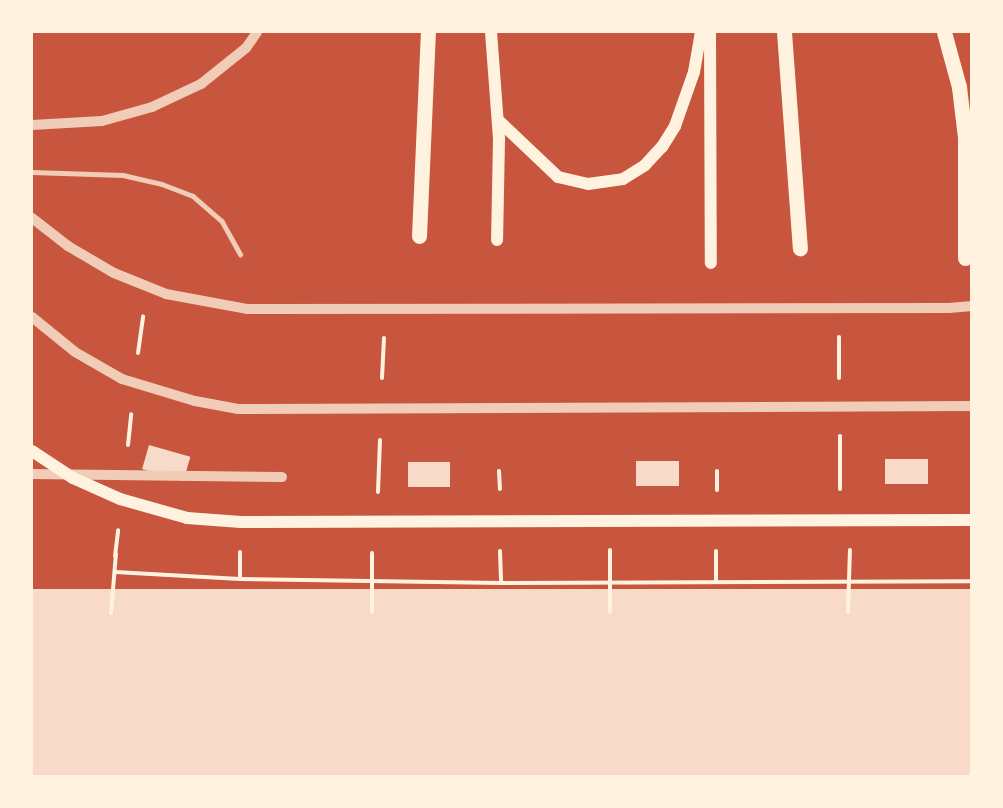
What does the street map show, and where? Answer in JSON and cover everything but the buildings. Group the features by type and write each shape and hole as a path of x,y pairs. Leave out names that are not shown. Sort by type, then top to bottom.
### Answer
{"main road":[{"path":"419,236 428,32"},
{"path":"491,32 498,120 498,240"},
{"path":"498,120 558,177 588,184 622,179 645,165 662,147 675,126 694,72 701,32"},
{"path":"710,32 711,262"},
{"path":"784,32 800,248"},
{"path":"944,32 959,87 965,137 965,258 972,224"},
{"path":"32,451 73,478 120,499 187,518 241,522 972,520"}],"street":[{"path":"32,125 102,121 152,107 201,84 246,48 257,32"},
{"path":"32,218 68,246 114,273 166,294 247,309 950,308 972,306"},
{"path":"32,317 75,352 122,379 195,401 238,409 972,406"},
{"path":"32,474 282,477"}],"lane":[{"path":"32,172 123,175 182,192 192,196 222,221 240,254"}],"path":[{"path":"138,357 146,286"},
{"path":"127,451 133,404"},
{"path":"111,613 120,499"},
{"path":"848,612 851,581 850,520"},
{"path":"115,556 119,521"},
{"path":"610,521 610,612"},
{"path":"372,522 372,612"},
{"path":"115,572 240,579 501,583 972,581"}]}
